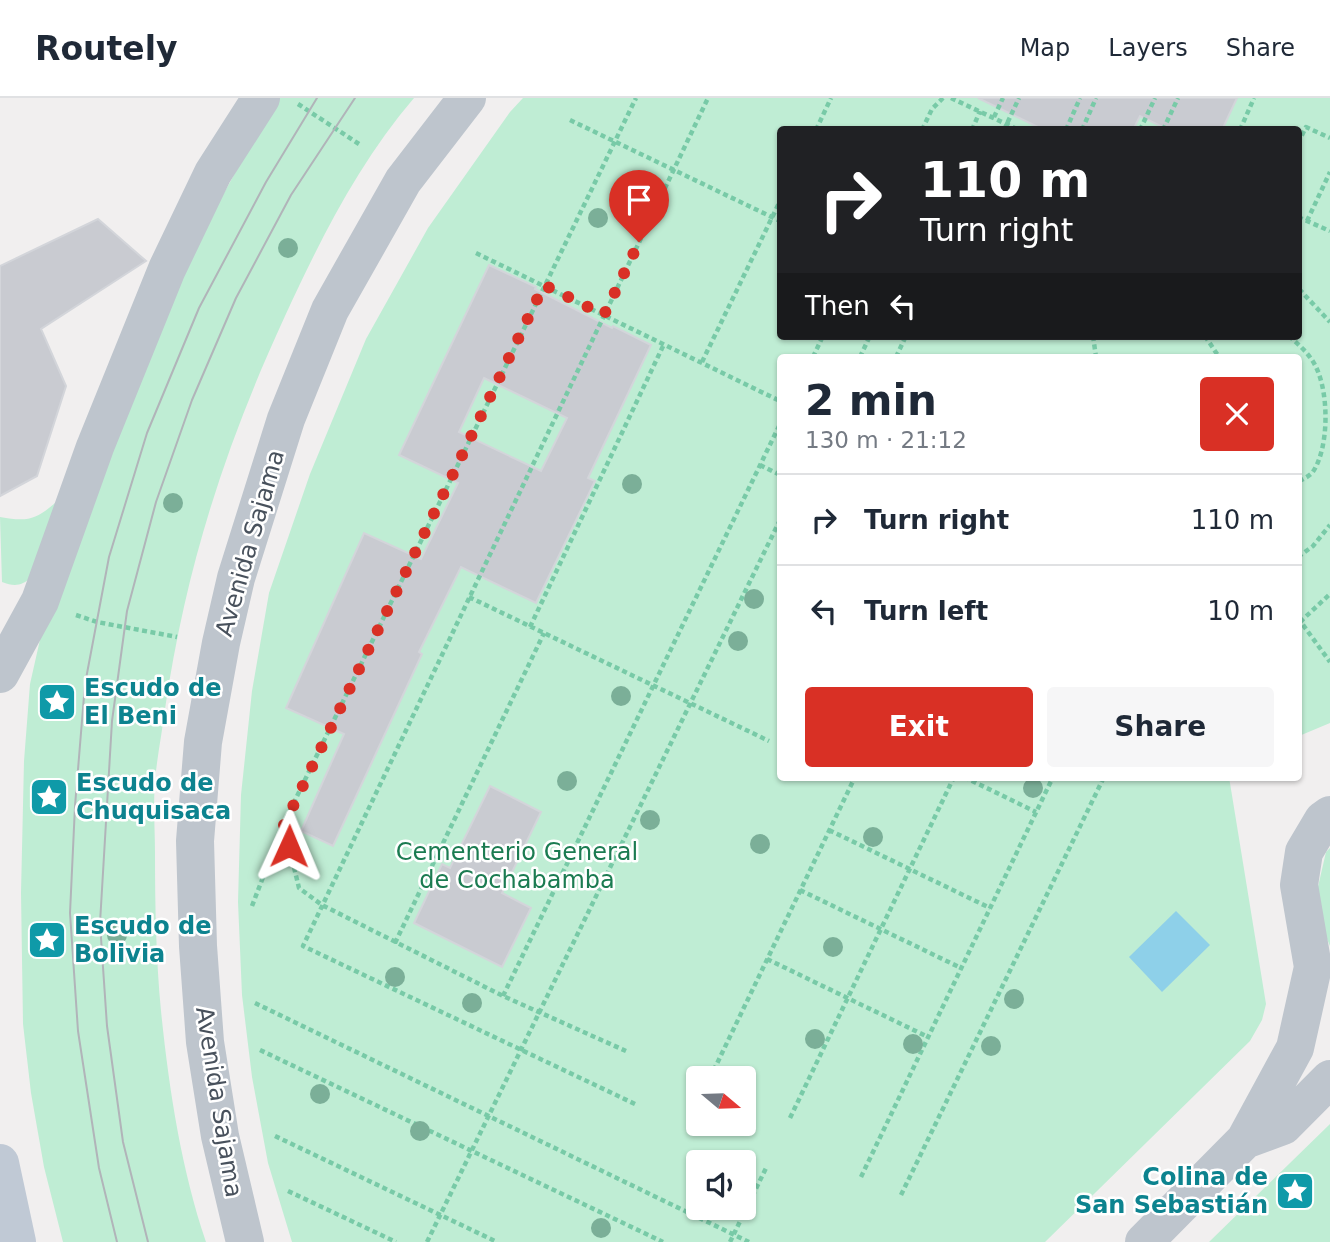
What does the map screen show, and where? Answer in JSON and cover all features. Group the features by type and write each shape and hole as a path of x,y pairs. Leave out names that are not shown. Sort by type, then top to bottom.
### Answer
{"street":[{"path":"0,674 40,601 95,446 167,269 213,173 261,98"},
{"name":"Avenida Sajama","path":"245,1242 220,1136 205,1042 198,946 196,828 203,742 221,643 236,578 286,419 330,310 403,181 467,98"},
{"path":"1144,1242 1245,1140 1295,1048 1322,974 1298,885 1304,852 1323,820 1330,815"},
{"path":"1245,1140 1283,1126 1330,1079"},
{"path":"0,1163 17,1242"}],"path":[{"path":"252,906 284,825 636,98"},
{"path":"635,1104 303,946 708,98"},
{"path":"818,126 831,98"},
{"path":"924,126 932,109 943,98"},
{"path":"951,98 994,117 1004,126"},
{"path":"994,117 1003,98"},
{"path":"1005,126 1019,98"},
{"path":"1068,126 1080,98"},
{"path":"1084,126 1096,98"},
{"path":"1142,126 1154,98"},
{"path":"1165,126 1178,98"},
{"path":"1242,126 1254,98"},
{"path":"310,111 359,144"},
{"path":"974,126 980,111"},
{"path":"570,120 777,219"},
{"path":"1302,135 1306,127 1330,138"},
{"path":"1307,221 1330,172"},
{"path":"702,362 777,208"},
{"path":"1302,218 1330,231"},
{"path":"476,253 777,400"},
{"path":"1302,291 1330,322"},
{"path":"1293,340 1312,360 1325,390 1330,422 1324,452 1314,472 1302,480"},
{"path":"530,627 664,344"},
{"path":"503,996 777,430"},
{"path":"760,465 777,474"},
{"path":"1302,554 1313,546 1330,525"},
{"path":"427,1242 777,526"},
{"path":"1302,618 1330,594"},
{"path":"469,597 769,741"},
{"path":"86,620 177,636"},
{"path":"1302,625 1330,662"},
{"path":"395,943 544,633"},
{"path":"716,1066 853,781"},
{"path":"790,1118 952,781"},
{"path":"972,781 1036,812"},
{"path":"861,1177 1051,781"},
{"path":"901,1195 1102,781"},
{"path":"284,825 299,888 322,905 503,996 626,1051"},
{"path":"829,831 990,908"},
{"path":"800,890 961,968"},
{"path":"767,959 928,1037"},
{"path":"255,1003 749,1242"},
{"path":"260,1049 663,1242"},
{"path":"275,1136 497,1242"},
{"path":"730,1242 766,1166"},
{"path":"288,1191 396,1242"}],"green space":[{"path":"277,98 414,98 376,148 342,202 263,364 210,508 184,606 174,657 154,790 158,971 164,1040 177,1128 206,1242 63,1242 44,1167 31,1093 23,1024 21,893 24,761 30,684 46,613 162,304"},
{"name":"Cementerio General de Cochabamba","path":"523,98 1330,98 1330,723 1302,735 1302,354 777,354 777,781 1230,781 1266,1004 1262,1020 1250,1041 1045,1242 292,1242 268,1163 252,1077 242,995 238,902 241,795 252,691 269,593 310,474 366,339 428,228 510,112"},
{"path":"62,497 32,577 18,585 2,582 0,517 34,517"},
{"path":"1330,848 1330,946 1324,932 1317,891 1326,852"},
{"name":"Colina de San Sebastián","path":"1330,1124 1330,1242 1209,1242"}],"water":[{"path":"1176,911 1210,945 1162,992 1129,957"}],"building":[{"path":"978,98 1237,98 1224,126 1161,126 1140,116 1135,126 1036,126"},
{"path":"98,219 146,261 41,329 66,386 37,476 0,496 0,266"},
{"path":"489,265 651,345 588,478 595,481 536,603 461,567 419,652 422,654 333,846 301,831 344,734 286,708 364,533 421,559 458,483 399,455","holes":["484,378 567,418 541,471 459,432"]},
{"path":"490,786 541,812 502,893 531,908 502,967 414,923 442,864 450,868"}],"tram line":[{"path":"117,1242 99,1168 78,1031 70,913 85,684 109,557 147,433 199,308 266,182 317,98"},
{"path":"148,1242 123,1142 107,1026 100,923 112,721 127,611 156,502 192,400 236,298 291,195 355,98"}],"place":[{"name":"Escudo de El Beni","path":"57,702"},
{"name":"Escudo de Chuquisaca","path":"49,797"},
{"name":"Escudo de Bolivia","path":"47,940"},
{"name":"Colina de San Sebastián","path":"1295,1191"}],"route":[{"path":"289,846 284,825 544,285 604,315 639,242"}]}
